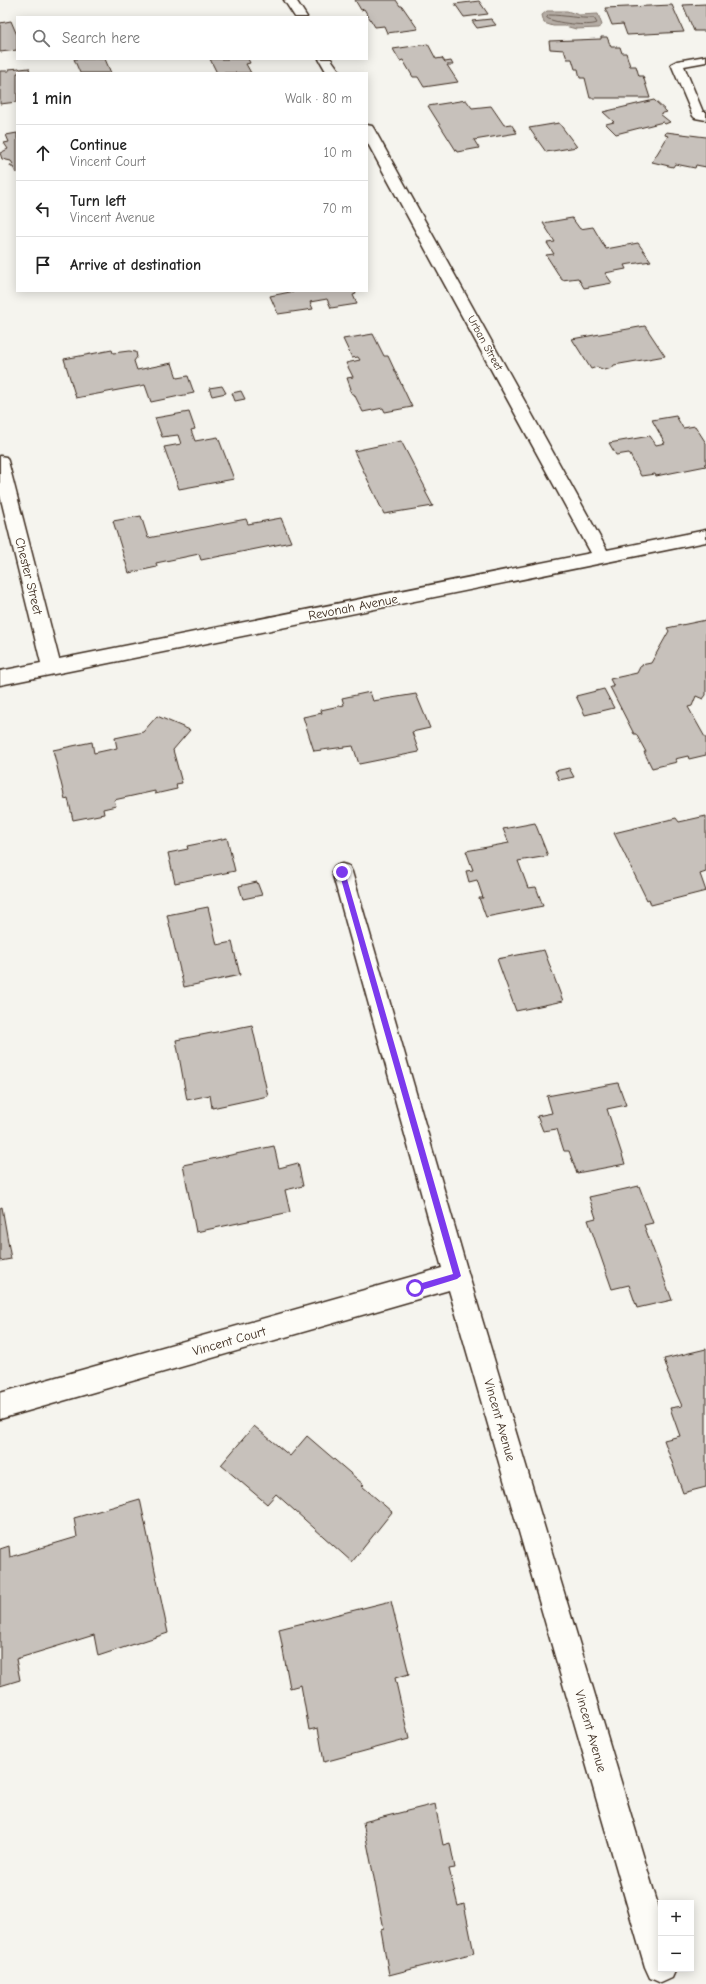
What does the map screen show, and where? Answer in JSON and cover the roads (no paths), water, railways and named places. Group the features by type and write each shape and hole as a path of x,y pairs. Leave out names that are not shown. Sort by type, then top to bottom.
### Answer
{"street":[{"path":"290,0 300,16"},
{"path":"326,60 333,72"},
{"name":"Urban Street","path":"368,131 602,557"},
{"name":"Chester Street","path":"0,461 52,668"},
{"name":"Revonah Avenue","path":"0,678 706,536"},
{"name":"Vincent Avenue","path":"342,872 457,1276 658,1958"},
{"name":"Vincent Court","path":"0,1406 457,1276"},
{"name":"Vincent Avenue","path":"662,1972 666,1984"}],"lane":[{"path":"706,59 676,64 699,116 706,116"}],"water":[{"path":"547,11 567,11 579,15 598,14 602,25 598,28 576,29 565,26 553,26 544,23 542,15"}]}
